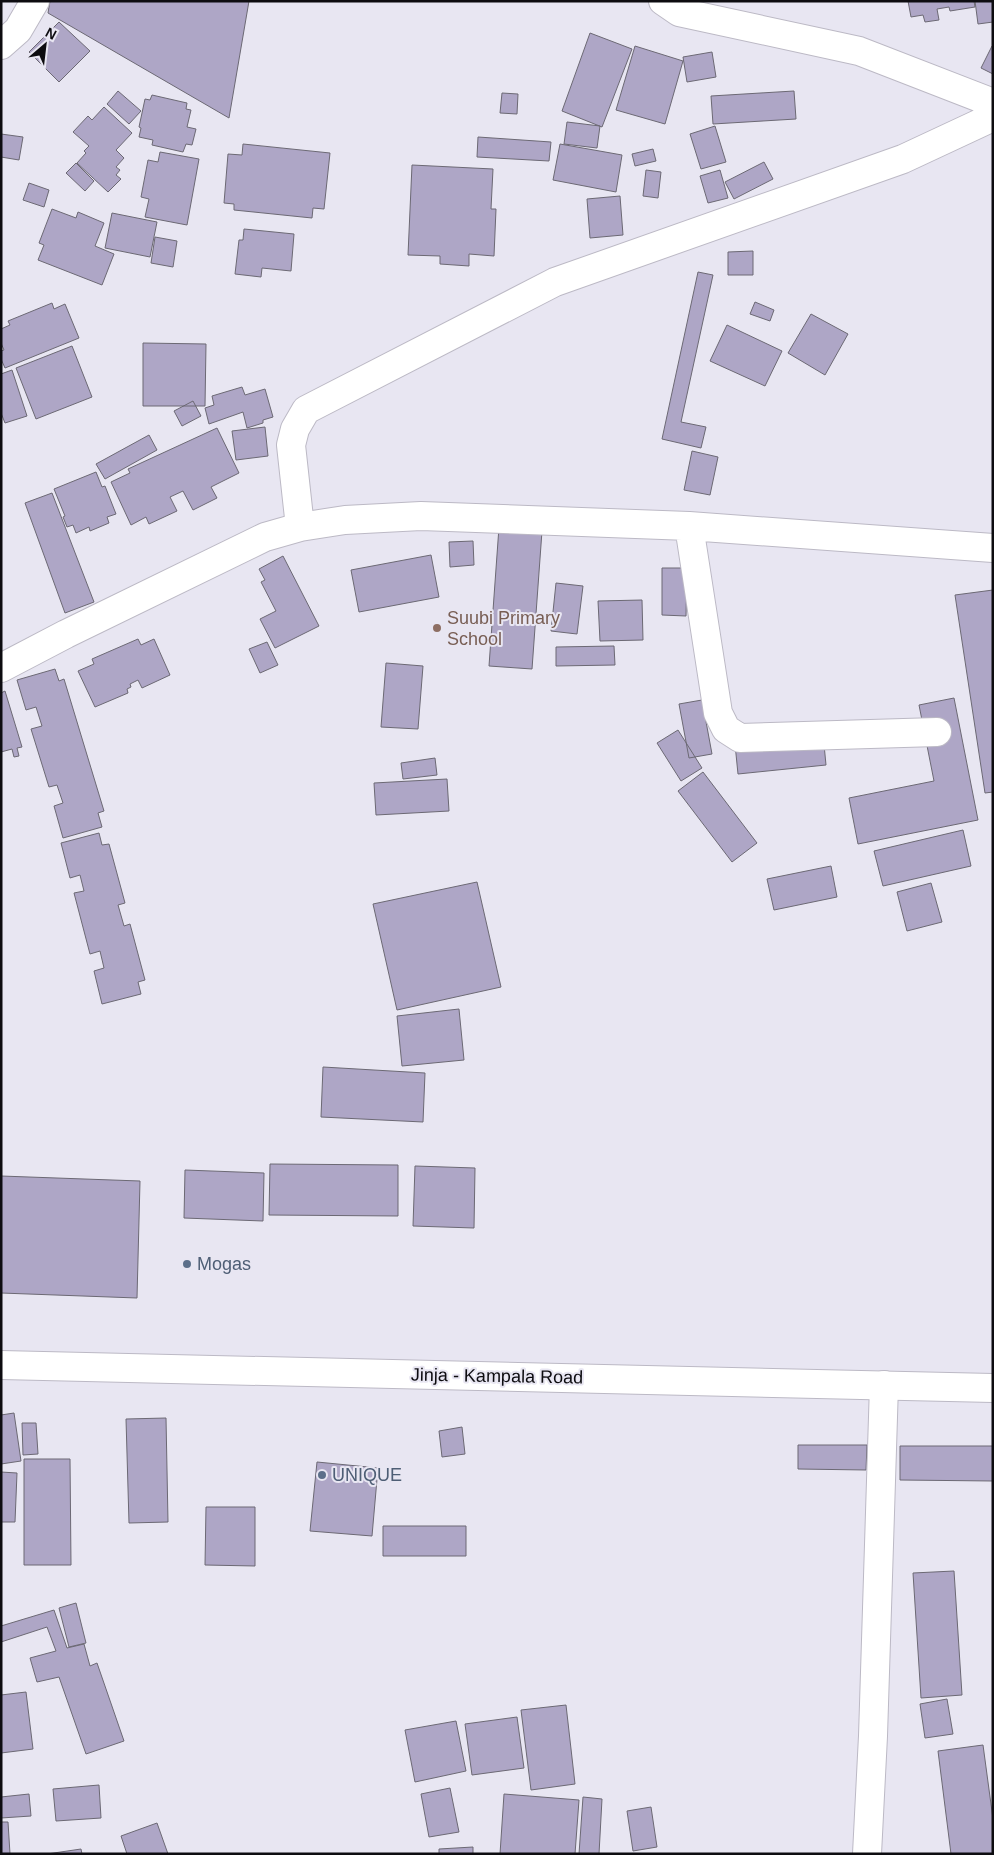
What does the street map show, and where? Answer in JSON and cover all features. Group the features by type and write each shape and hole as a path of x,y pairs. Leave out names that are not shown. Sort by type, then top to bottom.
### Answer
{"main road":[{"path":"1,45 18,30 35,1"},
{"path":"663,1 679,12 859,50 993,103"},
{"path":"300,527 291,445 295,428 306,410 555,282 903,159 993,117"},
{"path":"1,668 66,634 265,538 300,527 346,520 421,516 689,526 993,548"},
{"path":"689,526 718,713 726,729 740,738 937,732"},
{"name":"Jinja - Kampala Road","path":"1,1365 993,1388"},
{"path":"867,1854 873,1736 884,1385"}],"building":[{"path":"50,1 249,1 229,118 48,13"},
{"path":"908,1 974,1 975,7 950,11 949,7 937,9 939,20 925,22 923,15 911,17"},
{"path":"975,1 993,1 993,22 978,24"},
{"path":"59,22 90,51 59,82 29,52"},
{"path":"590,33 632,49 602,127 562,111"},
{"path":"635,46 683,61 665,124 616,110"},
{"path":"993,47 993,74 981,68"},
{"path":"712,52 716,77 687,82 683,57"},
{"path":"118,91 141,111 129,124 107,104"},
{"path":"794,91 796,119 713,124 711,96"},
{"path":"502,93 518,94 517,114 500,113"},
{"path":"152,95 187,103 186,109 191,110 187,127 196,129 192,145 186,144 183,152 152,145 153,140 139,137 141,128 139,127 145,99 150,100"},
{"path":"104,107 132,133 116,150 124,158 116,167 120,170 116,175 121,179 108,192 77,163 86,153 84,151 89,146 73,132 88,116 92,120"},
{"path":"567,122 600,126 597,148 564,144"},
{"path":"715,126 726,162 701,169 690,134"},
{"path":"1,134 23,137 19,160 1,157"},
{"path":"478,137 551,142 549,161 477,157"},
{"path":"243,144 330,153 324,209 313,208 312,218 234,210 234,204 224,203 228,154 242,155"},
{"path":"560,144 622,155 616,192 553,180"},
{"path":"653,149 656,161 635,166 632,154"},
{"path":"160,152 199,159 187,225 145,217 149,199 141,197 148,160 158,162"},
{"path":"764,162 773,179 734,199 725,182"},
{"path":"76,163 94,181 85,191 66,173"},
{"path":"412,165 493,169 491,209 496,209 494,256 469,254 469,266 440,264 440,256 408,255"},
{"path":"646,170 661,172 658,198 643,196"},
{"path":"720,170 728,198 708,203 700,176"},
{"path":"29,183 49,190 44,207 23,200"},
{"path":"620,196 623,235 590,238 587,199"},
{"path":"52,209 76,218 78,212 104,223 95,246 114,254 102,285 38,260 44,245 39,243"},
{"path":"112,213 157,222 150,257 105,248"},
{"path":"244,229 294,234 291,271 262,268 261,277 235,274 239,240 243,240"},
{"path":"155,237 177,241 173,267 151,263"},
{"path":"753,251 753,275 728,275 728,252"},
{"path":"698,272 713,275 681,422 706,427 701,448 662,439"},
{"path":"755,302 774,310 770,321 750,314"},
{"path":"52,303 54,309 65,304 79,338 5,368 1,359 1,351 4,350 1,343 1,329 10,325 8,321"},
{"path":"811,314 848,334 825,375 788,353"},
{"path":"727,325 782,351 765,386 710,361"},
{"path":"143,343 206,344 205,406 143,406"},
{"path":"72,346 92,397 36,419 16,368"},
{"path":"12,370 27,416 5,423 1,413 1,374"},
{"path":"242,387 245,395 265,389 273,417 263,420 263,423 247,428 243,412 209,424 205,408 214,405 212,396"},
{"path":"193,401 201,416 182,426 174,411"},
{"path":"265,427 268,456 236,460 232,431"},
{"path":"217,428 239,473 211,487 217,498 193,510 183,491 170,497 177,511 149,524 146,517 131,525 111,482 130,473 128,469"},
{"path":"149,435 157,450 105,479 96,464"},
{"path":"692,451 718,457 710,495 684,490"},
{"path":"96,472 102,487 105,486 116,514 107,517 109,523 90,531 89,527 76,533 73,525 67,527 63,517 65,516 54,489"},
{"path":"52,493 94,602 65,613 25,503"},
{"path":"499,527 542,531 532,669 489,666"},
{"path":"473,541 474,565 450,567 449,542"},
{"path":"431,555 439,597 359,612 351,570"},
{"path":"283,556 319,626 275,648 260,619 276,611 261,582 265,580 259,569"},
{"path":"662,568 687,568 686,616 662,615"},
{"path":"556,583 583,586 577,634 551,631"},
{"path":"993,590 993,792 985,793 955,595"},
{"path":"642,600 643,640 600,641 598,601"},
{"path":"138,639 141,645 154,639 170,675 142,688 138,680 130,684 131,687 127,689 128,693 95,707 78,671 94,664 92,659"},
{"path":"267,642 278,665 260,673 249,649"},
{"path":"614,646 615,665 556,666 556,647"},
{"path":"386,663 423,666 418,729 381,727"},
{"path":"55,669 59,681 64,679 104,811 98,813 102,827 63,838 54,806 63,803 57,785 49,787 31,729 42,726 36,707 26,710 17,680"},
{"path":"5,691 22,747 17,748 19,756 14,757 12,749 1,752 1,693"},
{"path":"954,698 978,820 858,844 849,798 934,781 919,705"},
{"path":"702,700 712,754 689,758 679,704"},
{"path":"678,730 702,768 681,781 657,743"},
{"path":"823,734 826,765 738,774 735,744"},
{"path":"435,758 437,775 403,779 401,763"},
{"path":"703,772 757,843 732,862 678,791"},
{"path":"447,779 449,811 376,815 374,783"},
{"path":"963,830 971,866 883,886 874,851"},
{"path":"99,833 102,845 109,844 125,903 118,905 124,926 130,924 145,980 138,982 141,994 102,1004 94,971 104,968 100,951 90,954 74,893 84,891 80,875 70,878 61,843"},
{"path":"831,866 837,897 774,910 767,879"},
{"path":"477,882 501,987 397,1010 373,904"},
{"path":"931,883 942,922 907,931 897,892"},
{"path":"459,1009 464,1060 402,1066 397,1016"},
{"path":"323,1067 425,1073 423,1122 321,1117"},
{"path":"270,1164 398,1165 398,1216 269,1215"},
{"path":"415,1166 475,1168 474,1228 413,1226"},
{"path":"185,1170 264,1173 263,1221 184,1218"},
{"path":"1,1176 140,1181 137,1298 1,1293"},
{"path":"14,1413 21,1461 1,1464 1,1415"},
{"path":"166,1418 168,1522 129,1523 126,1419"},
{"path":"22,1423 36,1423 38,1454 23,1455"},
{"path":"462,1427 465,1454 442,1457 439,1431"},
{"path":"798,1445 867,1445 866,1470 798,1469"},
{"path":"900,1446 993,1446 993,1481 900,1480"},
{"path":"24,1459 70,1459 71,1565 24,1565"},
{"path":"317,1462 378,1468 372,1536 310,1531"},
{"path":"1,1472 17,1473 15,1522 1,1522"},
{"path":"206,1507 255,1507 255,1566 205,1565"},
{"path":"383,1526 466,1526 466,1556 383,1556"},
{"path":"954,1571 962,1695 921,1698 913,1573"},
{"path":"76,1603 86,1643 69,1647 59,1608"},
{"path":"54,1610 67,1648 84,1644 90,1666 97,1663 124,1741 86,1754 59,1677 37,1682 30,1658 56,1651 47,1627 1,1642 1,1626"},
{"path":"26,1692 33,1749 1,1753 1,1695"},
{"path":"947,1699 953,1734 925,1738 920,1704"},
{"path":"566,1705 575,1784 531,1790 521,1710"},
{"path":"517,1717 524,1768 472,1775 465,1724"},
{"path":"456,1721 466,1771 415,1782 405,1730"},
{"path":"983,1745 993,1819 993,1854 951,1854 938,1751"},
{"path":"99,1785 101,1818 56,1821 53,1789"},
{"path":"450,1788 459,1832 429,1837 421,1794"},
{"path":"29,1794 31,1816 1,1818 1,1797"},
{"path":"504,1794 579,1800 575,1854 500,1854"},
{"path":"583,1797 602,1799 599,1854 579,1854"},
{"path":"651,1807 657,1847 633,1851 627,1811"},
{"path":"1,1822 8,1822 10,1854 1,1854"},
{"path":"157,1823 168,1854 127,1854 121,1836"},
{"path":"473,1847 473,1854 439,1854 439,1849"},
{"path":"81,1849 82,1854 47,1854"}],"place":[{"name":"Suubi Primary School","path":"437,628"},
{"name":"Mogas","path":"187,1264"},
{"name":"UNIQUE","path":"322,1475"}]}
